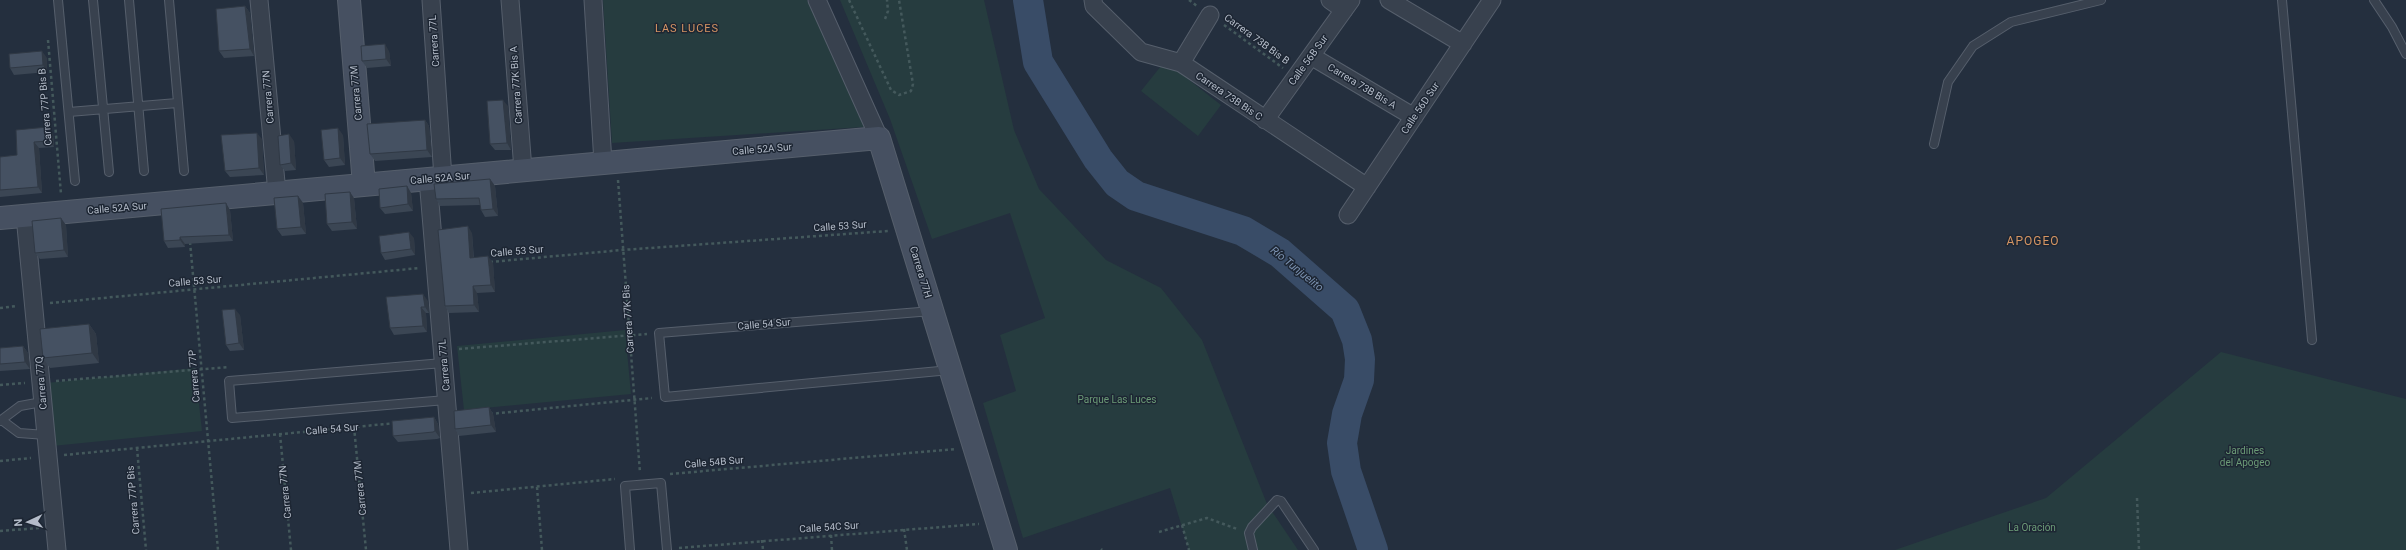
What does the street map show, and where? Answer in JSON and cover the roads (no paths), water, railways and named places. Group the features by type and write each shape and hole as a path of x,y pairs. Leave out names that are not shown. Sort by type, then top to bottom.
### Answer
{"street":[{"name":"Carrera 77N","path":"259,0 277,193"},
{"name":"Carrera 77M","path":"348,0 364,185"},
{"name":"Carrera 77L","path":"431,0 436,178 436,267 459,550"},
{"name":"Carrera 77K Bis A","path":"510,0 522,170"},
{"path":"592,0 610,162"},
{"name":"Carrera 77H","path":"817,0 879,138 1006,550"},
{"path":"1330,0 1347,5"},
{"path":"1389,0 1464,44"},
{"name":"Calle 56D Sur","path":"1348,215 1464,44 1492,0"},
{"name":"Carrera 73B Bis C","path":"1093,3 1141,52 1181,63 1367,187"},
{"name":"Calle 56B Sur","path":"1265,120 1347,5"},
{"path":"1181,63 1210,15"},
{"name":"Carrera 73B Bis A","path":"1311,56 1414,117"},
{"name":"Calle 52A Sur","path":"0,218 879,138"},
{"name":"Carrera 77Q","path":"25,216 57,550"}],"lane":[{"path":"58,0 75,181"},
{"path":"93,0 109,172"},
{"path":"129,0 144,171"},
{"path":"169,0 184,171"},
{"path":"1934,144 1948,82 1973,46 2011,22 2101,0"},
{"path":"2282,0 2312,340"},
{"path":"2374,0 2392,27 2406,54"},
{"path":"69,112 177,103"},
{"name":"Calle 54 Sur","path":"933,311 659,333 665,397 951,370"},
{"path":"443,362 229,381 232,418 446,400"},
{"path":"42,402 20,406 1,421 19,433 46,435"},
{"path":"630,550 625,486 640,481 661,483 667,550"},
{"path":"1253,550 1249,533 1252,527 1277,500 1281,501 1314,550"}],"waterway":[{"name":"Río Tunjuelito","path":"1028,0 1038,62 1098,159 1117,183 1136,196 1243,231 1280,253 1345,310 1357,340 1360,359 1359,380 1347,414 1342,443 1346,471 1373,550"}],"district":[{"name":"LAS LUCES","path":"687,28"},
{"name":"APOGEO","path":"2033,241"}],"park label":[{"name":"Parque Las Luces","path":"1117,399"},
{"name":"Jardines del Apogeo","path":"2245,456"},
{"name":"La Oración","path":"2032,527"}]}
